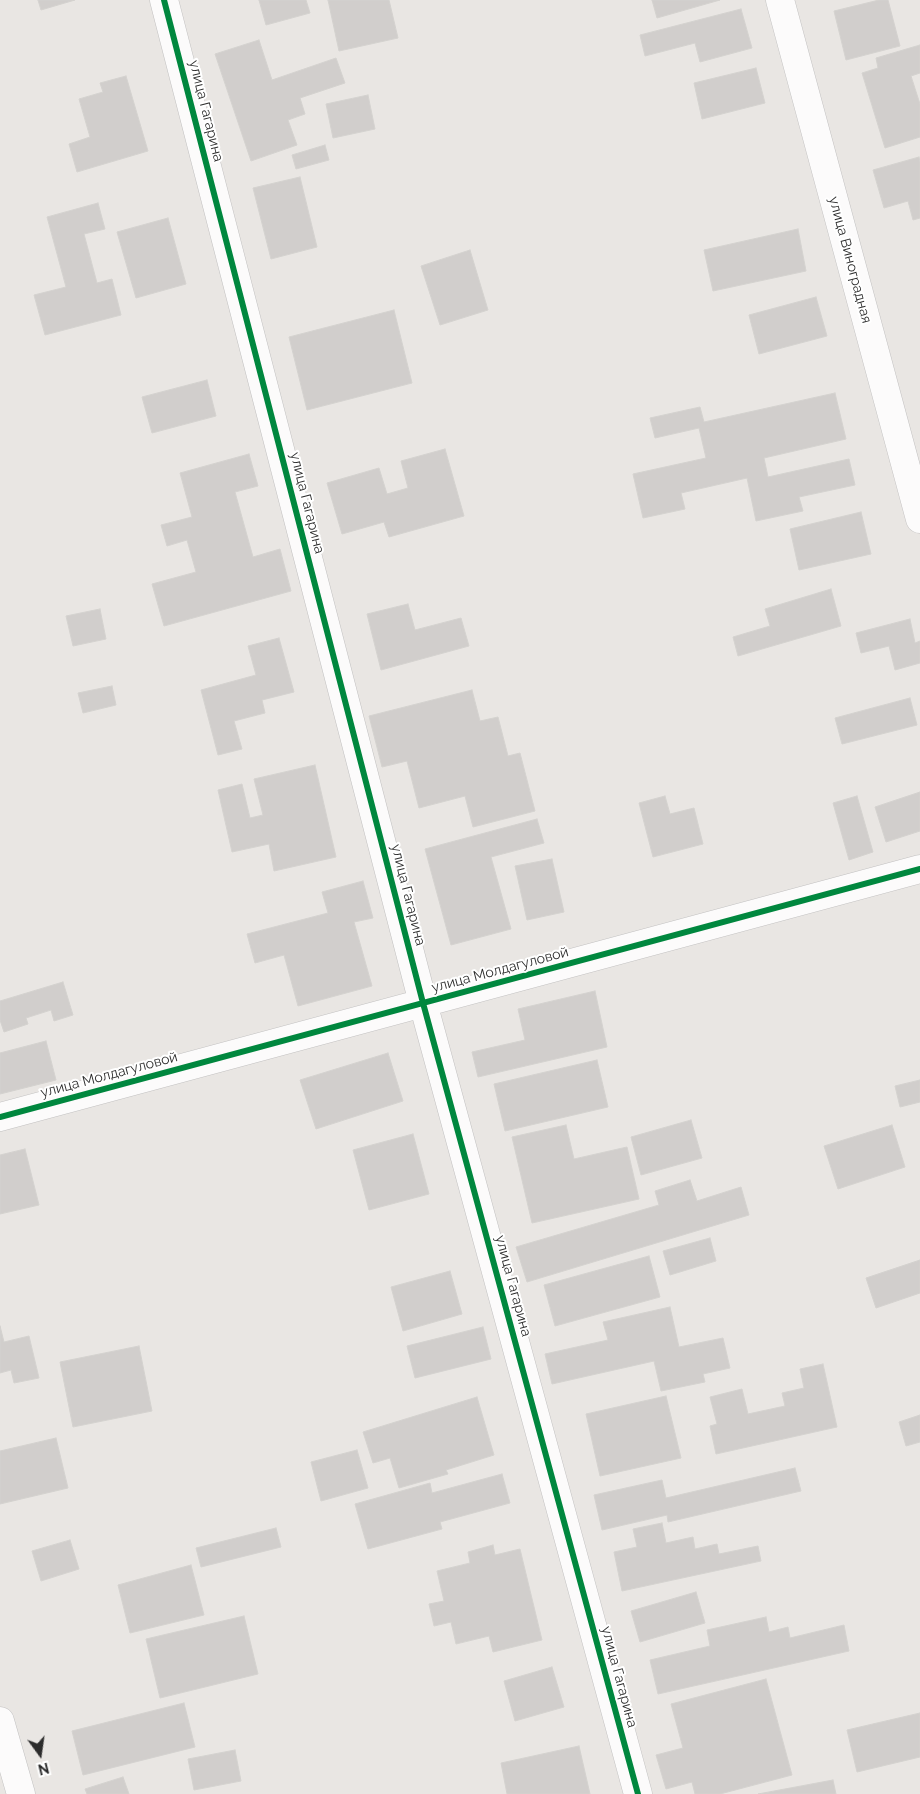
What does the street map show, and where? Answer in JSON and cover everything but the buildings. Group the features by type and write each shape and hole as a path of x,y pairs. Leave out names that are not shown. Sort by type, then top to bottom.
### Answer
{"street":[{"name":"улица Гагарина","path":"164,0 423,1004 638,1794"},
{"name":"улица Виноградная","path":"780,0 920,519"},
{"name":"улица Молдагуловой","path":"0,1117 920,869"},
{"path":"0,1721 21,1794"}],"cycle path":[{"path":"164,0 423,1003 638,1794"},
{"path":"0,1117 920,869"}]}
